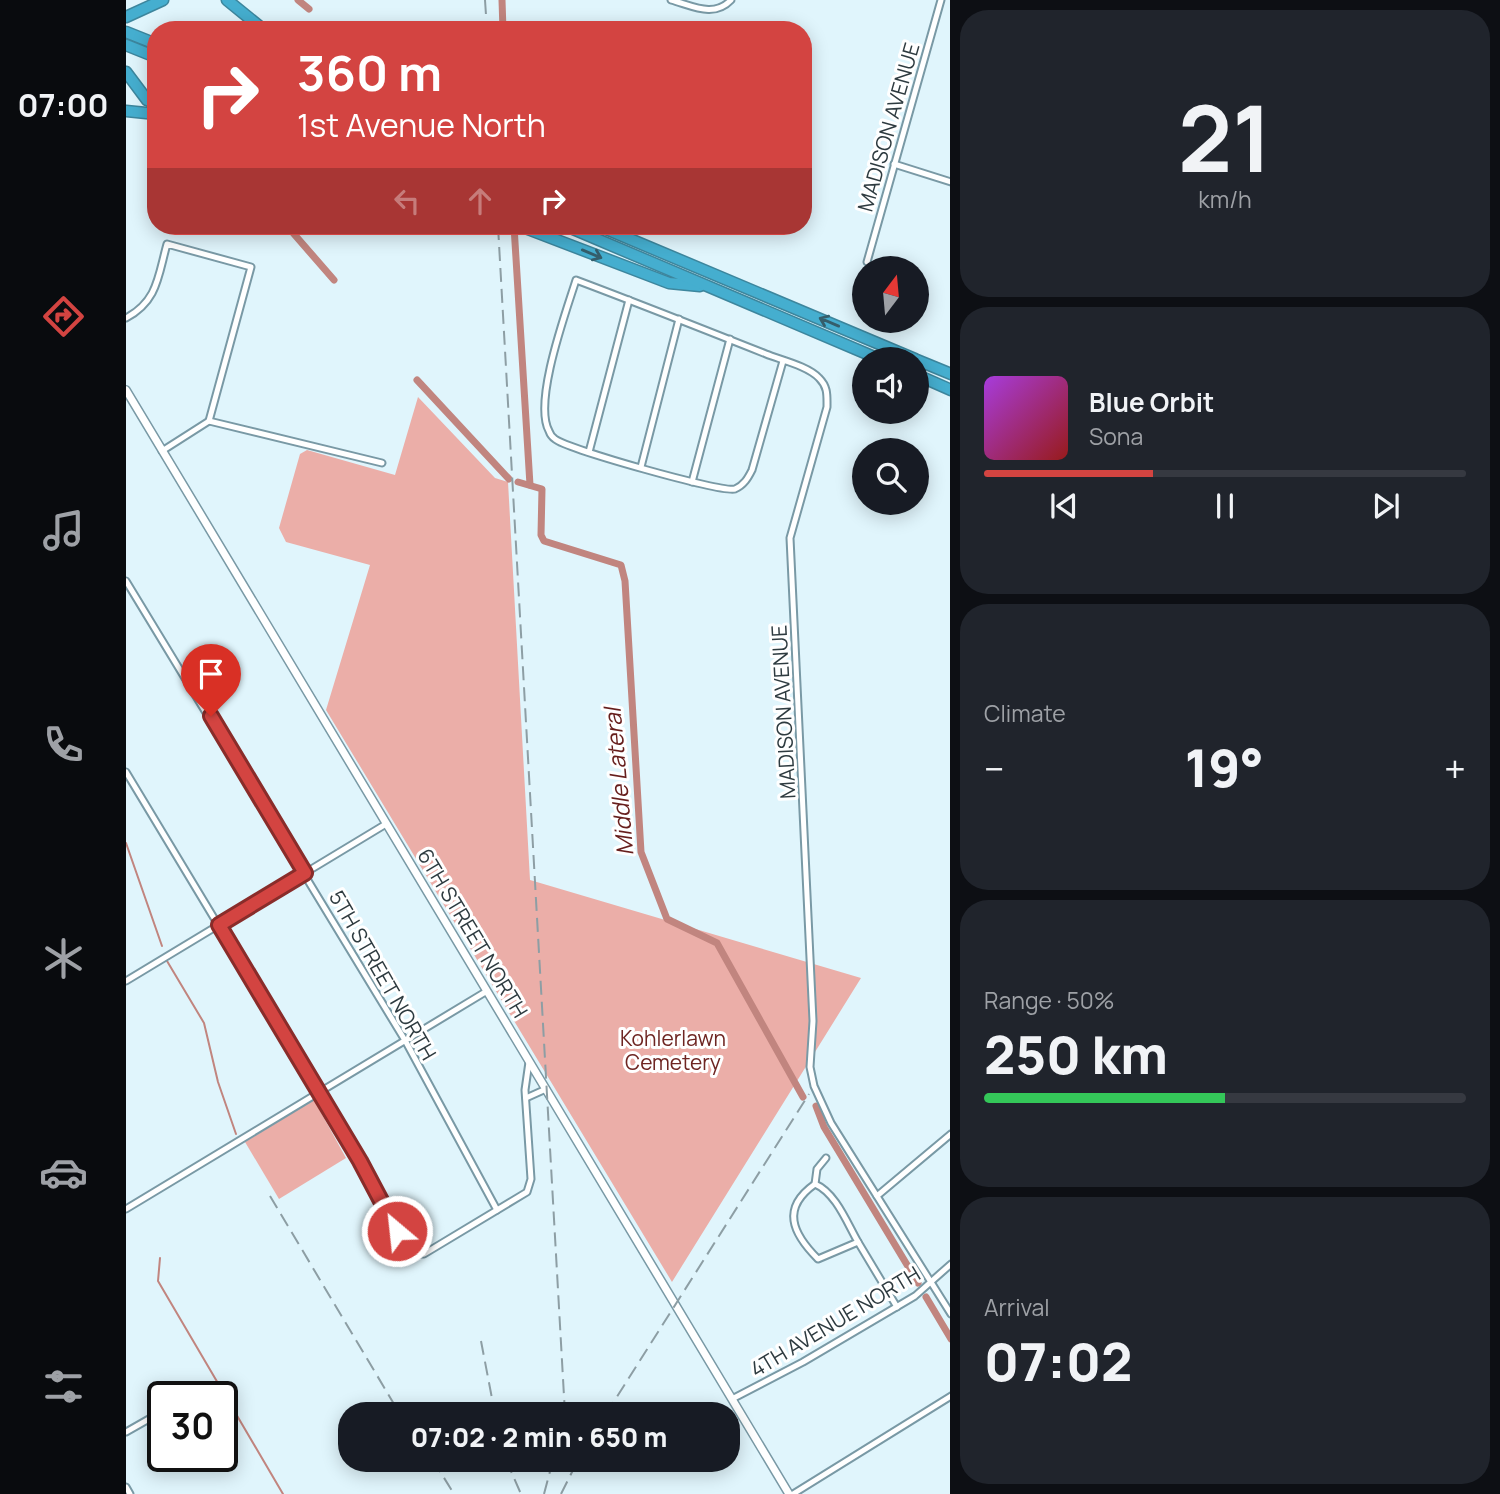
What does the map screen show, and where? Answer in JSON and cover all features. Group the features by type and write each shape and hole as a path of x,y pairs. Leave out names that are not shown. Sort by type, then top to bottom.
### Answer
{"highway":[{"path":"126,17 163,0"},
{"path":"215,0 229,2 253,21"},
{"path":"126,32 147,41"},
{"path":"126,45 147,54"},
{"path":"126,72 147,99"},
{"path":"126,111 147,113"},
{"path":"545,235 668,283 711,287"},
{"path":"587,235 852,347"},
{"path":"620,235 887,347"},
{"path":"929,365 950,374"},
{"path":"929,380 950,390"}],"street":[{"path":"671,0 713,11 722,10 731,0"},
{"name":"MADISON AVENUE","path":"869,256 941,0"},
{"path":"894,164 950,182"},
{"path":"126,318 143,309 151,300 167,244 251,267 209,421 162,451"},
{"path":"576,280 629,300 783,361 752,470 744,483 733,490 692,482 589,452 556,440 547,429 546,394 576,280"},
{"path":"589,452 629,300"},
{"path":"641,467 679,319"},
{"path":"692,482 730,339"},
{"name":"MADISON AVENUE","path":"783,361 818,376 828,390 827,407 790,538 813,1038 810,1067 814,1086 831,1122 950,1314"},
{"name":"6TH STREET NORTH","path":"126,390 791,1494"},
{"path":"209,421 382,463"},
{"name":"5TH STREET NORTH","path":"126,581 406,1042 497,1210"},
{"path":"126,772 320,1094 408,1249 415,1254 424,1254 527,1192 530,1186 526,1098 530,1062"},
{"path":"126,981 386,824"},
{"path":"126,1209 487,991"},
{"path":"526,1098 546,1089"},
{"path":"877,1196 950,1134"},
{"path":"826,1158 817,1169 815,1184 796,1202 793,1219 801,1242 818,1259 859,1242"},
{"path":"815,1184 823,1187 835,1203 897,1307"},
{"name":"4TH AVENUE NORTH","path":"732,1399 803,1362 897,1307 932,1283 950,1264"},
{"path":"791,1494 950,1396"},
{"path":"126,1432 147,1420"},
{"path":"126,1487 130,1494"}],"green space":[{"name":"Kohlerlawn Cemetery","path":"418,397 495,478 508,482 530,880 861,978 672,1282 326,710 370,565 286,542 279,528 300,454 307,450 395,475"},
{"path":"314,1100 346,1158 279,1199 245,1142"}],"waterway":[{"name":"Middle Lateral","path":"298,0 309,9"},
{"path":"502,0 503,21"},
{"name":"Middle Lateral","path":"295,235 334,280"},
{"path":"515,235 530,485"},
{"name":"Middle Lateral","path":"417,380 509,479"},
{"name":"Middle Lateral","path":"518,482 542,489 541,535 544,541 621,565 625,581 641,852 667,919 717,943 803,1097"},
{"path":"126,843 162,946"},
{"path":"167,961 204,1023 218,1082 236,1134"},
{"name":"Middle Lateral","path":"816,1106 824,1127 918,1283"},
{"path":"160,1258 158,1281 283,1494"},
{"name":"Middle Lateral","path":"926,1297 950,1337"}],"railway":[{"path":"485,0 486,21"},
{"path":"499,235 564,1402"},
{"path":"614,1402 809,1094"},
{"path":"270,1196 393,1402"},
{"path":"481,1341 493,1402"},
{"path":"440,1472 454,1494"},
{"path":"511,1472 521,1494"},
{"path":"544,1494 550,1472"},
{"path":"561,1494 572,1472"}],"route":[{"path":"211,716 305,873 219,925 360,1161 397,1231"}]}
